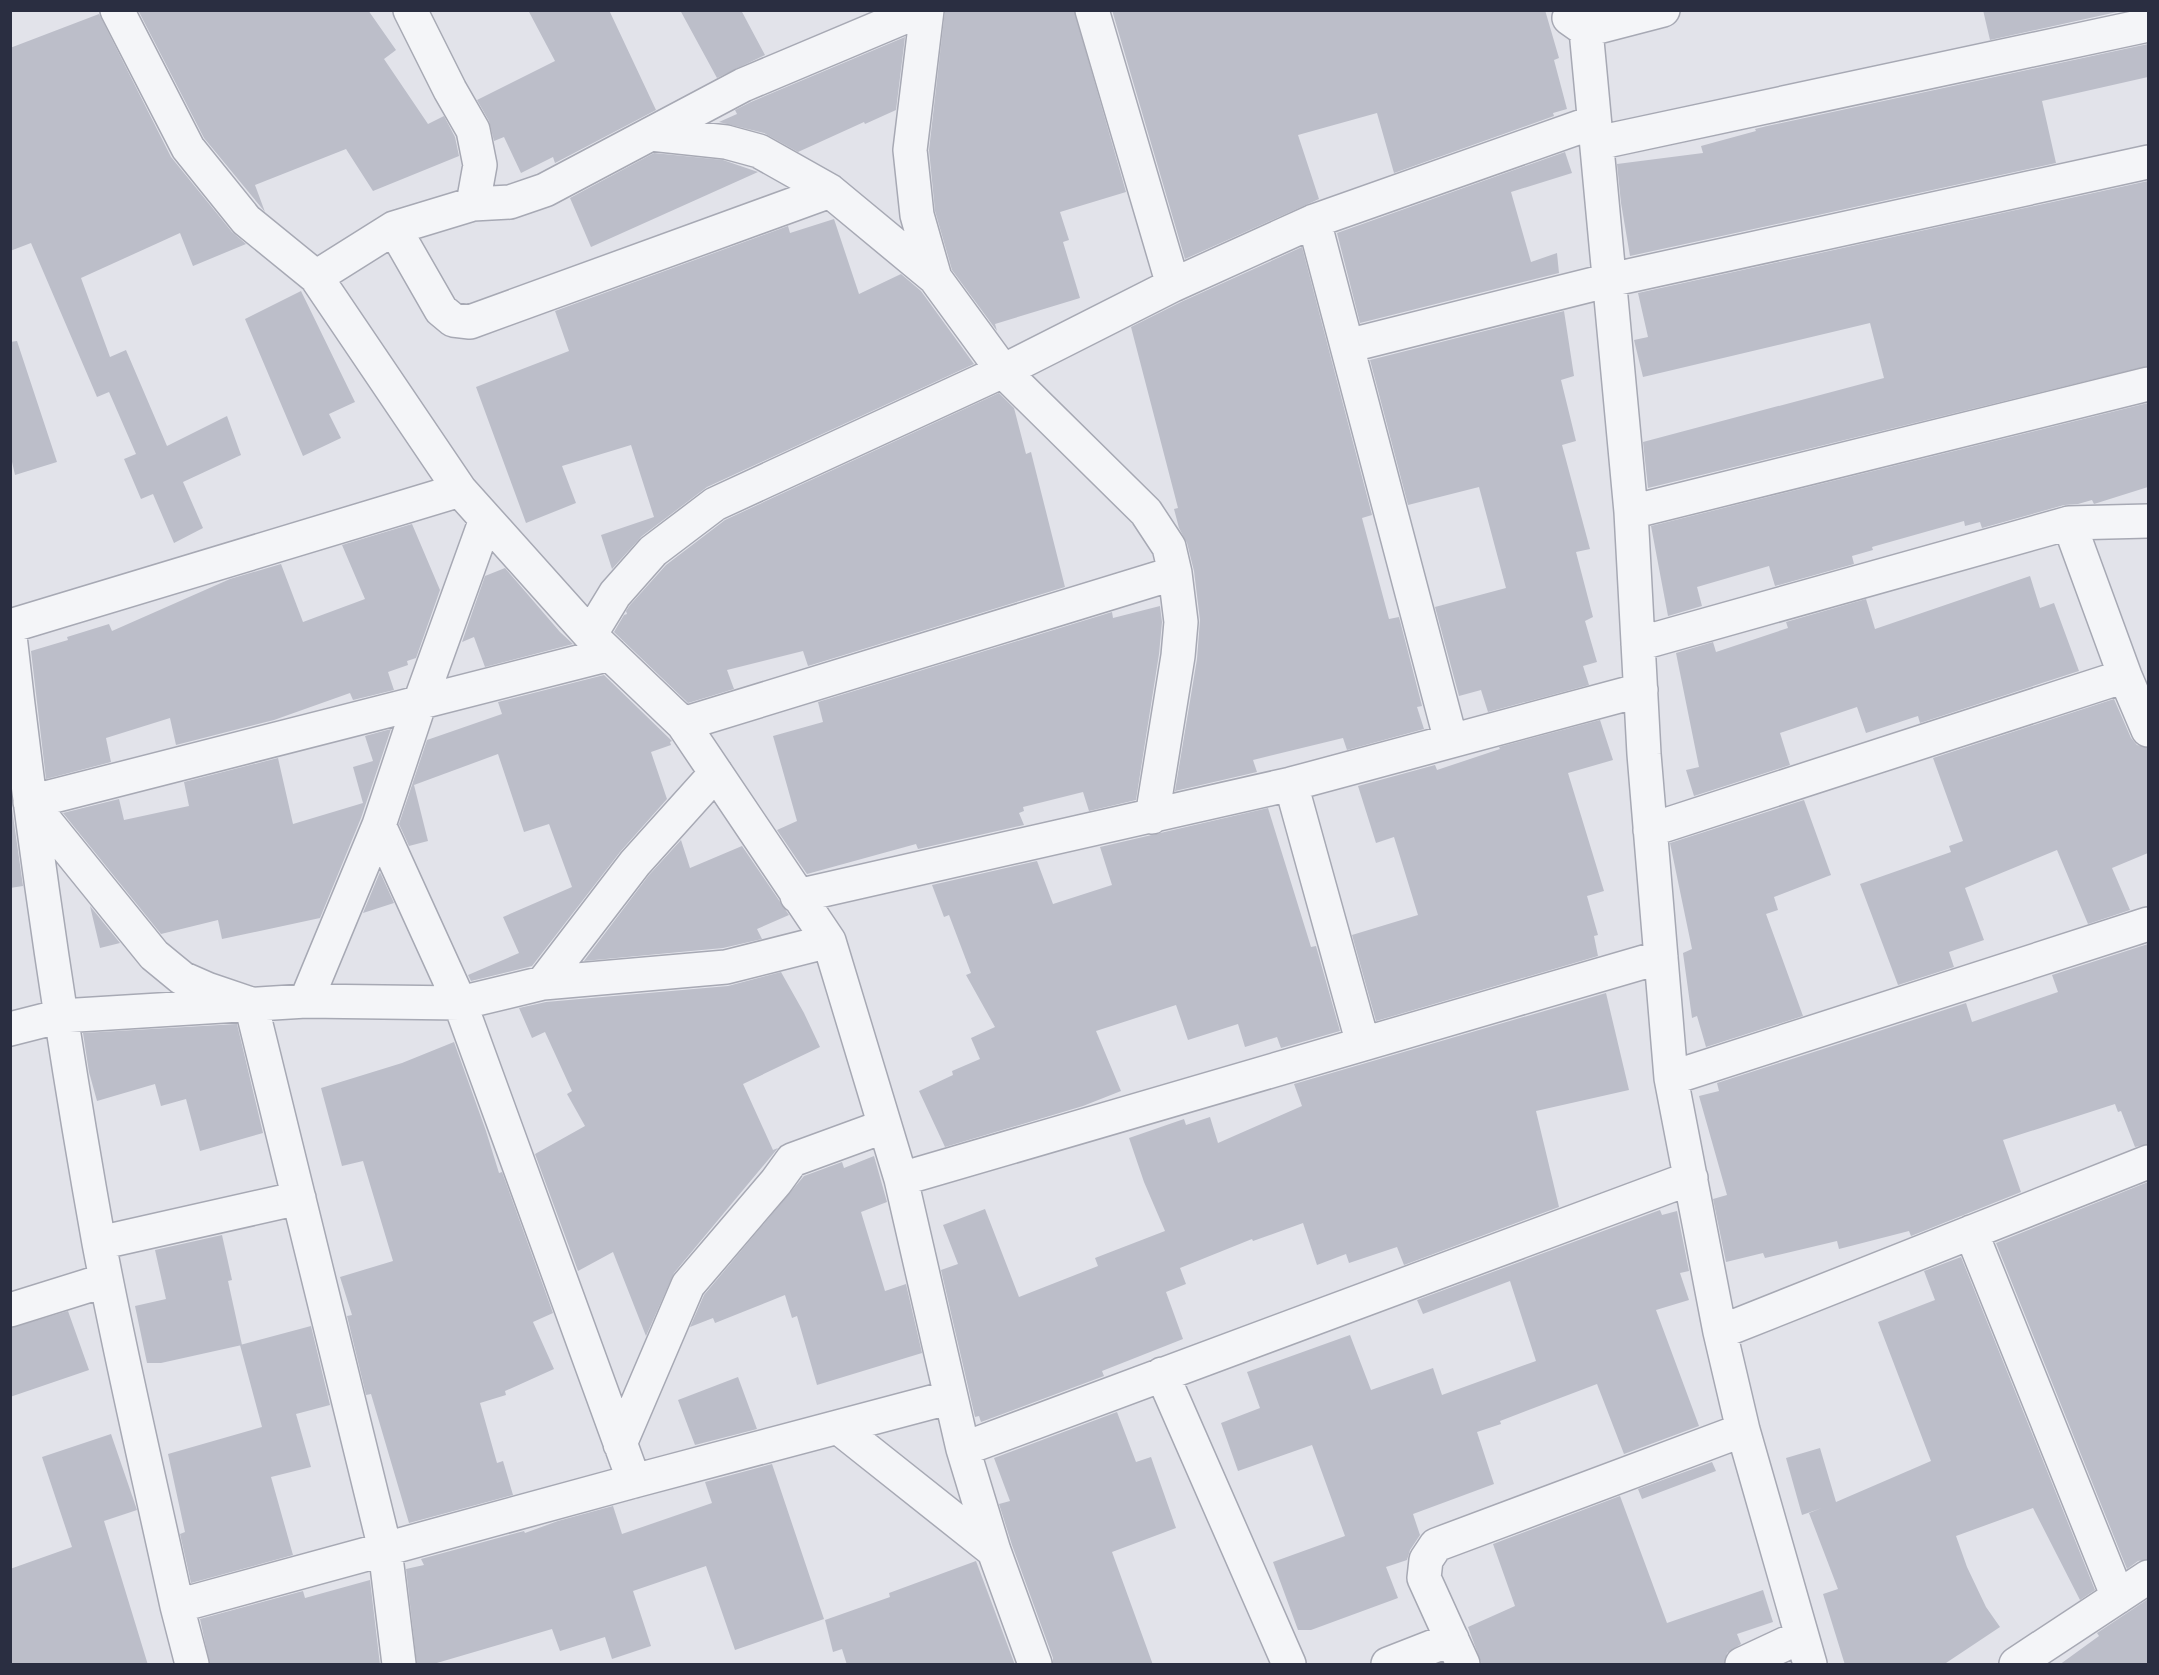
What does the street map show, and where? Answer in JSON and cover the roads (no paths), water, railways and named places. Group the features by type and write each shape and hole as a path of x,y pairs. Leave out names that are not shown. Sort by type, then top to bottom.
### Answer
{"street":[{"path":"117,10 188,148 246,220 316,277 460,490 600,644 683,724 829,941 901,1179 963,1449 994,1551 1035,1665"},
{"path":"410,10 473,130 480,165 473,204"},
{"path":"316,277 394,228 473,204 510,202 545,190 743,85 921,10"},
{"path":"927,10 910,150 917,215 935,278"},
{"path":"1092,10 1173,285"},
{"path":"1559,10 1583,20 1663,10"},
{"path":"1583,20 1631,512 1650,830 1671,1078 1720,1332 1743,1430 1806,1650 1742,1665"},
{"path":"600,644 615,594 653,551 716,504 1003,371 1173,285 1314,221 1595,133 2148,25"},
{"path":"651,134 726,142 759,151 830,191 935,278 1003,371 1146,512 1169,547 1175,573 1181,622 1178,656 1152,817"},
{"path":"1347,346 1610,280 2148,162"},
{"path":"394,228 441,310 453,320 470,322 830,191"},
{"path":"1314,221 1451,741"},
{"path":"1631,512 2148,384"},
{"path":"10,626 460,490"},
{"path":"306,1001 379,825 420,702 486,519"},
{"path":"1638,644 2069,523 2148,521"},
{"path":"2069,523 2125,676 2148,730"},
{"path":"683,724 1175,573"},
{"path":"10,636 14,690 61,1016 99,1243 177,1606 192,1665"},
{"path":"30,802 420,702 600,644"},
{"path":"1650,830 2125,676"},
{"path":"797,896 1292,784 1641,690"},
{"path":"543,983 635,863 716,773"},
{"path":"1292,784 1363,1044"},
{"path":"30,802 154,955 182,978 251,1004"},
{"path":"379,825 459,1003 634,1481"},
{"path":"1671,1078 2148,924"},
{"path":"10,1029 61,1016 251,1004 306,1001 459,1003 543,983 726,967 829,941"},
{"path":"901,1179 1661,957"},
{"path":"251,1004 385,1549 399,1665"},
{"path":"620,1444 688,1285 782,1172 792,1160 885,1126"},
{"path":"1720,1332 2148,1162"},
{"path":"963,1449 1691,1178"},
{"path":"99,1243 299,1198"},
{"path":"1971,1232 2118,1597"},
{"path":"10,1310 106,1280"},
{"path":"1162,1374 1289,1665"},
{"path":"177,1606 951,1397"},
{"path":"838,1427 994,1551"},
{"path":"1388,1665 1457,1652 1424,1578 1426,1560 1436,1545 1743,1430"},
{"path":"2016,1665 2148,1577"}]}
